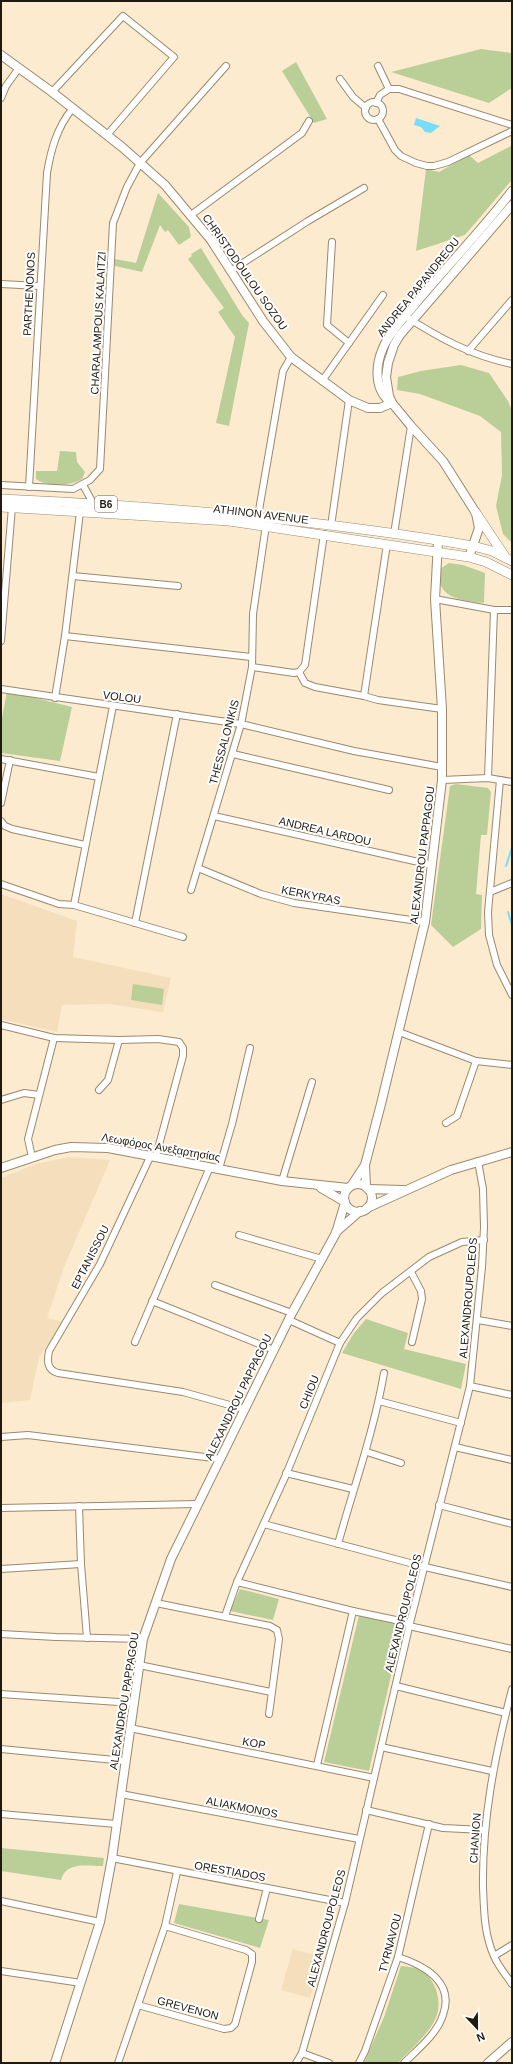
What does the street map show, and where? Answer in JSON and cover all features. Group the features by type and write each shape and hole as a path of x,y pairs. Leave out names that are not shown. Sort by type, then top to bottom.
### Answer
{"main road":[{"name":"ATHINON AVENUE","path":"1,499 93,503 258,516 473,546 509,560"},
{"name":"ATHINON AVENUE","path":"1,507 266,525 469,557 491,564 512,575"},
{"path":"476,513 509,560"}],"street":[{"path":"52,92 123,16 174,57 107,135"},
{"name":"CHRISTODOULOU SOZOU","path":"1,55 107,135 166,185 192,215 232,270 263,321 292,357 349,400 368,408 380,408 392,403"},
{"name":"CHARALAMPOUS KALAITZI","path":"84,485 97,474 100,464 114,223 127,187 140,163 226,66"},
{"path":"378,66 388,89"},
{"path":"1,98 6,86 19,68"},
{"path":"340,79 353,97 366,108 367,117 371,120 378,119"},
{"path":"376,103 380,95 388,89 399,89 512,125"},
{"path":"366,108 370,104 376,103 381,107 382,111 378,119"},
{"name":"PARTHENONOS","path":"29,487 39,286 47,173 50,154 60,127 72,109"},
{"path":"378,119 401,156 427,166 444,164 512,131"},
{"path":"192,215 302,133 309,121"},
{"path":"232,270 308,221 364,188"},
{"name":"ANDREA PAPANDREOU","path":"392,403 386,399 379,387 379,363 385,344 405,316 512,191"},
{"name":"ANDREA PAPANDREOU","path":"392,403 387,387 388,363 397,340 512,205"},
{"path":"332,242 327,326 349,343"},
{"path":"1,284 39,286"},
{"path":"322,381 383,295"},
{"path":"468,351 512,300"},
{"path":"405,316 449,344 512,364"},
{"path":"258,516 283,371 292,357"},
{"path":"331,526 349,400"},
{"path":"392,403 443,461 476,513 479,528 469,557"},
{"path":"394,534 411,426"},
{"path":"1,485 67,490 84,485 93,503"},
{"path":"1,641 12,507"},
{"path":"55,698 65,636 80,512"},
{"name":"THESSALONIKIS","path":"191,890 241,724 252,667 253,614 266,525"},
{"path":"252,667 289,673 299,672 305,665 324,534"},
{"name":"ALEXANDROU PAPPAGOU","path":"350,1187 364,1165 399,1032 425,922 442,780 442,709 435,599 436,551 438,541"},
{"path":"364,696 387,544"},
{"path":"73,576 178,586"},
{"path":"435,599 494,610 512,610"},
{"path":"488,778 494,610"},
{"path":"65,636 251,657"},
{"path":"299,672 305,683 316,688 364,696 378,700 442,709"},
{"name":"VOLOU","path":"1,689 241,724 354,751 442,768"},
{"path":"74,905 113,706"},
{"path":"135,923 177,714"},
{"path":"233,754 389,790"},
{"path":"1,759 98,777"},
{"path":"1,803 10,760"},
{"path":"442,780 488,778 512,782"},
{"path":"500,780 488,912 489,935 497,965 512,995"},
{"name":"ANDREA LARDOU","path":"214,816 432,865"},
{"path":"1,821 5,826 12,829 85,845"},
{"name":"KERKYRAS","path":"198,868 261,894 294,903 425,922"},
{"path":"490,892 512,883"},
{"path":"1,884 59,904 74,905 183,937"},
{"path":"1,1025 54,1038 119,1040 108,1080 99,1090"},
{"path":"399,1032 476,1061 512,1065"},
{"path":"32,1157 28,1139 54,1038"},
{"name":"EPTANISSOU","path":"119,1040 159,1039 175,1041 182,1045 183,1056 153,1156 100,1264 49,1351 47,1360 49,1367 58,1373 183,1392 244,1409"},
{"path":"218,1168 232,1124 250,1048"},
{"path":"446,1123 457,1116 476,1061"},
{"path":"282,1181 312,1082"},
{"path":"1,1100 24,1093 39,1095"},
{"name":"Λεωφόρος Ανεξαρτησίας","path":"1,1168 32,1157 71,1147 108,1148 282,1181 318,1186 350,1187"},
{"name":"ALEXANDROU PAPPAGOU","path":"336,1233 364,1210 391,1198 404,1190 451,1170 512,1152"},
{"name":"ALEXANDROUPOLEOS","path":"296,2063 302,2053 345,1903 409,1624 425,1567 439,1505 470,1386 478,1320 484,1240 483,1189 478,1161"},
{"name":"ALEXANDROU PAPPAGOU","path":"364,1165 367,1188"},
{"path":"135,1342 210,1167"},
{"path":"367,1188 371,1200 364,1210 350,1209 345,1202 345,1194 350,1187 360,1184 367,1188 404,1190"},
{"name":"Λεωφόρος Ανεξαρτησίας","path":"318,1186 345,1202"},
{"name":"ALEXANDROU PAPPAGOU","path":"55,2063 100,1922 112,1858 143,1639 171,1558 290,1317 336,1233 345,1202"},
{"path":"239,1235 322,1259"},
{"name":"CHIOU","path":"225,1616 237,1582 286,1473 340,1343 360,1315 382,1293 429,1257 462,1242 484,1240"},
{"path":"410,1272 422,1295 412,1342"},
{"path":"215,1285 290,1317 340,1343"},
{"path":"152,1301 274,1350"},
{"path":"478,1320 512,1326"},
{"path":"338,1544 354,1489 367,1452 384,1373"},
{"path":"470,1386 512,1395"},
{"path":"379,1401 461,1422"},
{"path":"1,1437 28,1435 221,1458"},
{"path":"455,1447 512,1460"},
{"path":"367,1452 401,1463"},
{"path":"286,1473 354,1489"},
{"path":"1,1508 197,1504"},
{"path":"439,1505 512,1524"},
{"path":"79,1506 81,1564 87,1638"},
{"path":"264,1524 425,1567 512,1587"},
{"path":"1,1568 81,1564"},
{"path":"237,1582 512,1650"},
{"path":"156,1603 270,1626 277,1630 279,1639 269,1714"},
{"path":"316,1765 353,1611"},
{"path":"1,1634 143,1639"},
{"path":"140,1665 271,1692"},
{"path":"396,1686 506,1713"},
{"name":"CHANION","path":"512,1689 492,1771 484,1830 484,1915 494,1956 512,1984"},
{"path":"1,1694 134,1703"},
{"name":"KOP","path":"130,1728 374,1778"},
{"path":"381,1747 492,1771"},
{"path":"1,1748 125,1761"},
{"name":"ALIAKMONOS","path":"121,1794 360,1839"},
{"path":"366,1810 443,1828 484,1830"},
{"path":"1,1814 116,1824"},
{"name":"TYRNAVOU","path":"359,2063 365,2051 398,1957 429,1824"},
{"name":"ORESTIADOS","path":"112,1858 178,1872 345,1903"},
{"path":"118,2063 165,1926 178,1872"},
{"path":"259,1918 267,1888"},
{"path":"1,1901 100,1922"},
{"name":"GREVENON","path":"138,2005 224,2028 231,2028 235,2024 252,1962 252,1954 246,1950 165,1926"},
{"path":"494,1956 512,1945"},
{"path":"398,1957 417,1963 432,1973 441,1984 445,2004 444,2015 438,2026 404,2063"},
{"path":"1,1971 81,1983"},
{"path":"488,2063 512,2042"},
{"path":"302,2053 328,2063"}],"shaded area":[{"path":"1,894 77,921 73,957 171,978 163,1012 109,1004 62,1005 57,1032 1,1019"},
{"path":"70,1157 110,1160 64,1267 47,1318 64,1322 39,1357 30,1400 1,1403 1,1178 36,1164"},
{"path":"293,1949 322,1957 310,1998 281,1990"}],"green space":[{"path":"481,49 512,53 512,88 489,103 391,72"},
{"path":"296,62 327,119 314,123 282,71"},
{"path":"511,146 512,180 465,235 416,251 426,169 439,172 469,155 478,163"},
{"path":"158,193 189,227 191,237 179,245 168,230 165,232 160,225 142,272 115,266 115,259 136,263"},
{"path":"201,248 242,315 249,323 229,426 216,423 235,337 218,312 224,308 188,259 192,256 191,254"},
{"path":"461,365 489,373 508,401 512,411 512,543 503,534 496,506 502,475 501,432 480,416 420,394 397,390 398,377 421,371"},
{"path":"60,451 76,452 77,462 85,472 82,479 72,483 59,485 40,482 36,479 36,471 57,471"},
{"path":"449,563 463,565 485,573 484,603 459,599 445,592 439,579 440,569"},
{"path":"7,691 72,707 60,761 1,753 1,723"},
{"path":"456,784 488,788 491,792 487,835 481,835 476,894 482,895 481,929 453,947 431,925 450,786"},
{"path":"133,984 164,989 162,1005 131,1000"},
{"path":"366,1319 408,1333 404,1349 466,1364 461,1389 342,1353 354,1333"},
{"path":"240,1589 279,1599 273,1620 230,1611"},
{"path":"359,1615 403,1624 369,1771 324,1762"},
{"path":"1,1848 104,1858 103,1866 84,1865 72,1867 67,1870 61,1880 1,1871"},
{"path":"179,1904 269,1920 260,1948 174,1923"},
{"path":"401,1966 419,1969 429,1977 438,1996 439,2002 437,2015 426,2034 398,2063 364,2063 384,2017"}],"water":[{"path":"416,118 440,126 431,133 425,132 421,127 414,125"}],"waterway":[{"path":"506,866 512,848"},
{"path":"508,912 512,925"}]}
